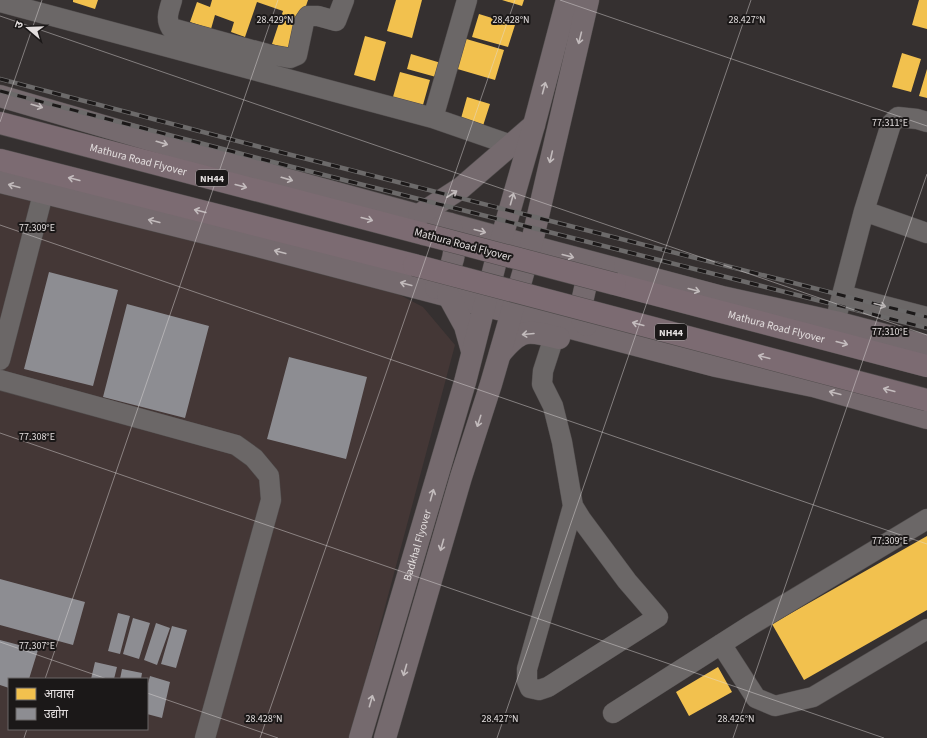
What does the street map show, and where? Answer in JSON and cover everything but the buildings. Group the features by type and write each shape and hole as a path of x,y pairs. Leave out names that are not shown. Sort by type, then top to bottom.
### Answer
{"highway":[{"name":"Mathura Road Flyover","path":"0,122 927,366"},
{"name":"NH44","path":"0,160 414,265 927,400"}],"main road":[{"name":"Badkhal Flyover","path":"360,738 465,382 502,237 534,125 567,0"},
{"path":"385,738 462,477 500,355 531,246 588,0"},
{"path":"0,96 285,179 605,266 722,297 835,322 927,346"},
{"path":"419,215 461,188 534,125"},
{"path":"0,182 43,194 258,246 716,366 813,386 927,418"},
{"path":"440,293 441,283 453,264 455,247 454,235 450,223"},
{"path":"594,334 582,319 580,311 586,284 593,272 605,266"},
{"path":"440,293 458,311 465,326 472,351"},
{"path":"500,355 511,340 523,333 540,333 661,365 716,366"}],"street":[{"path":"172,0 167,16 167,23 171,28 240,57 267,54 290,58 297,55 304,22 308,16 318,16 336,20 344,0"},
{"path":"433,118 467,0"},
{"path":"0,2 240,57 433,118 511,145"},
{"path":"835,322 864,211 891,124 898,117 917,119 927,122"},
{"path":"0,360 43,194"},
{"path":"864,211 927,233"},
{"path":"842,295 927,317"},
{"path":"554,337 543,371 542,384 553,406 562,442 573,506 527,669 527,681 530,688 540,690 548,687 658,617 627,581 573,506"},
{"path":"0,380 236,445 254,458 269,476 271,500 205,738"},
{"path":"613,713 721,644 927,519"},
{"path":"721,644 756,698 775,706 813,697 927,629"}],"shaded area":[{"path":"0,184 381,285 423,307 455,345 350,738 0,738"}],"railway":[{"path":"0,79 927,317"},
{"path":"0,91 261,159 927,328"}]}
